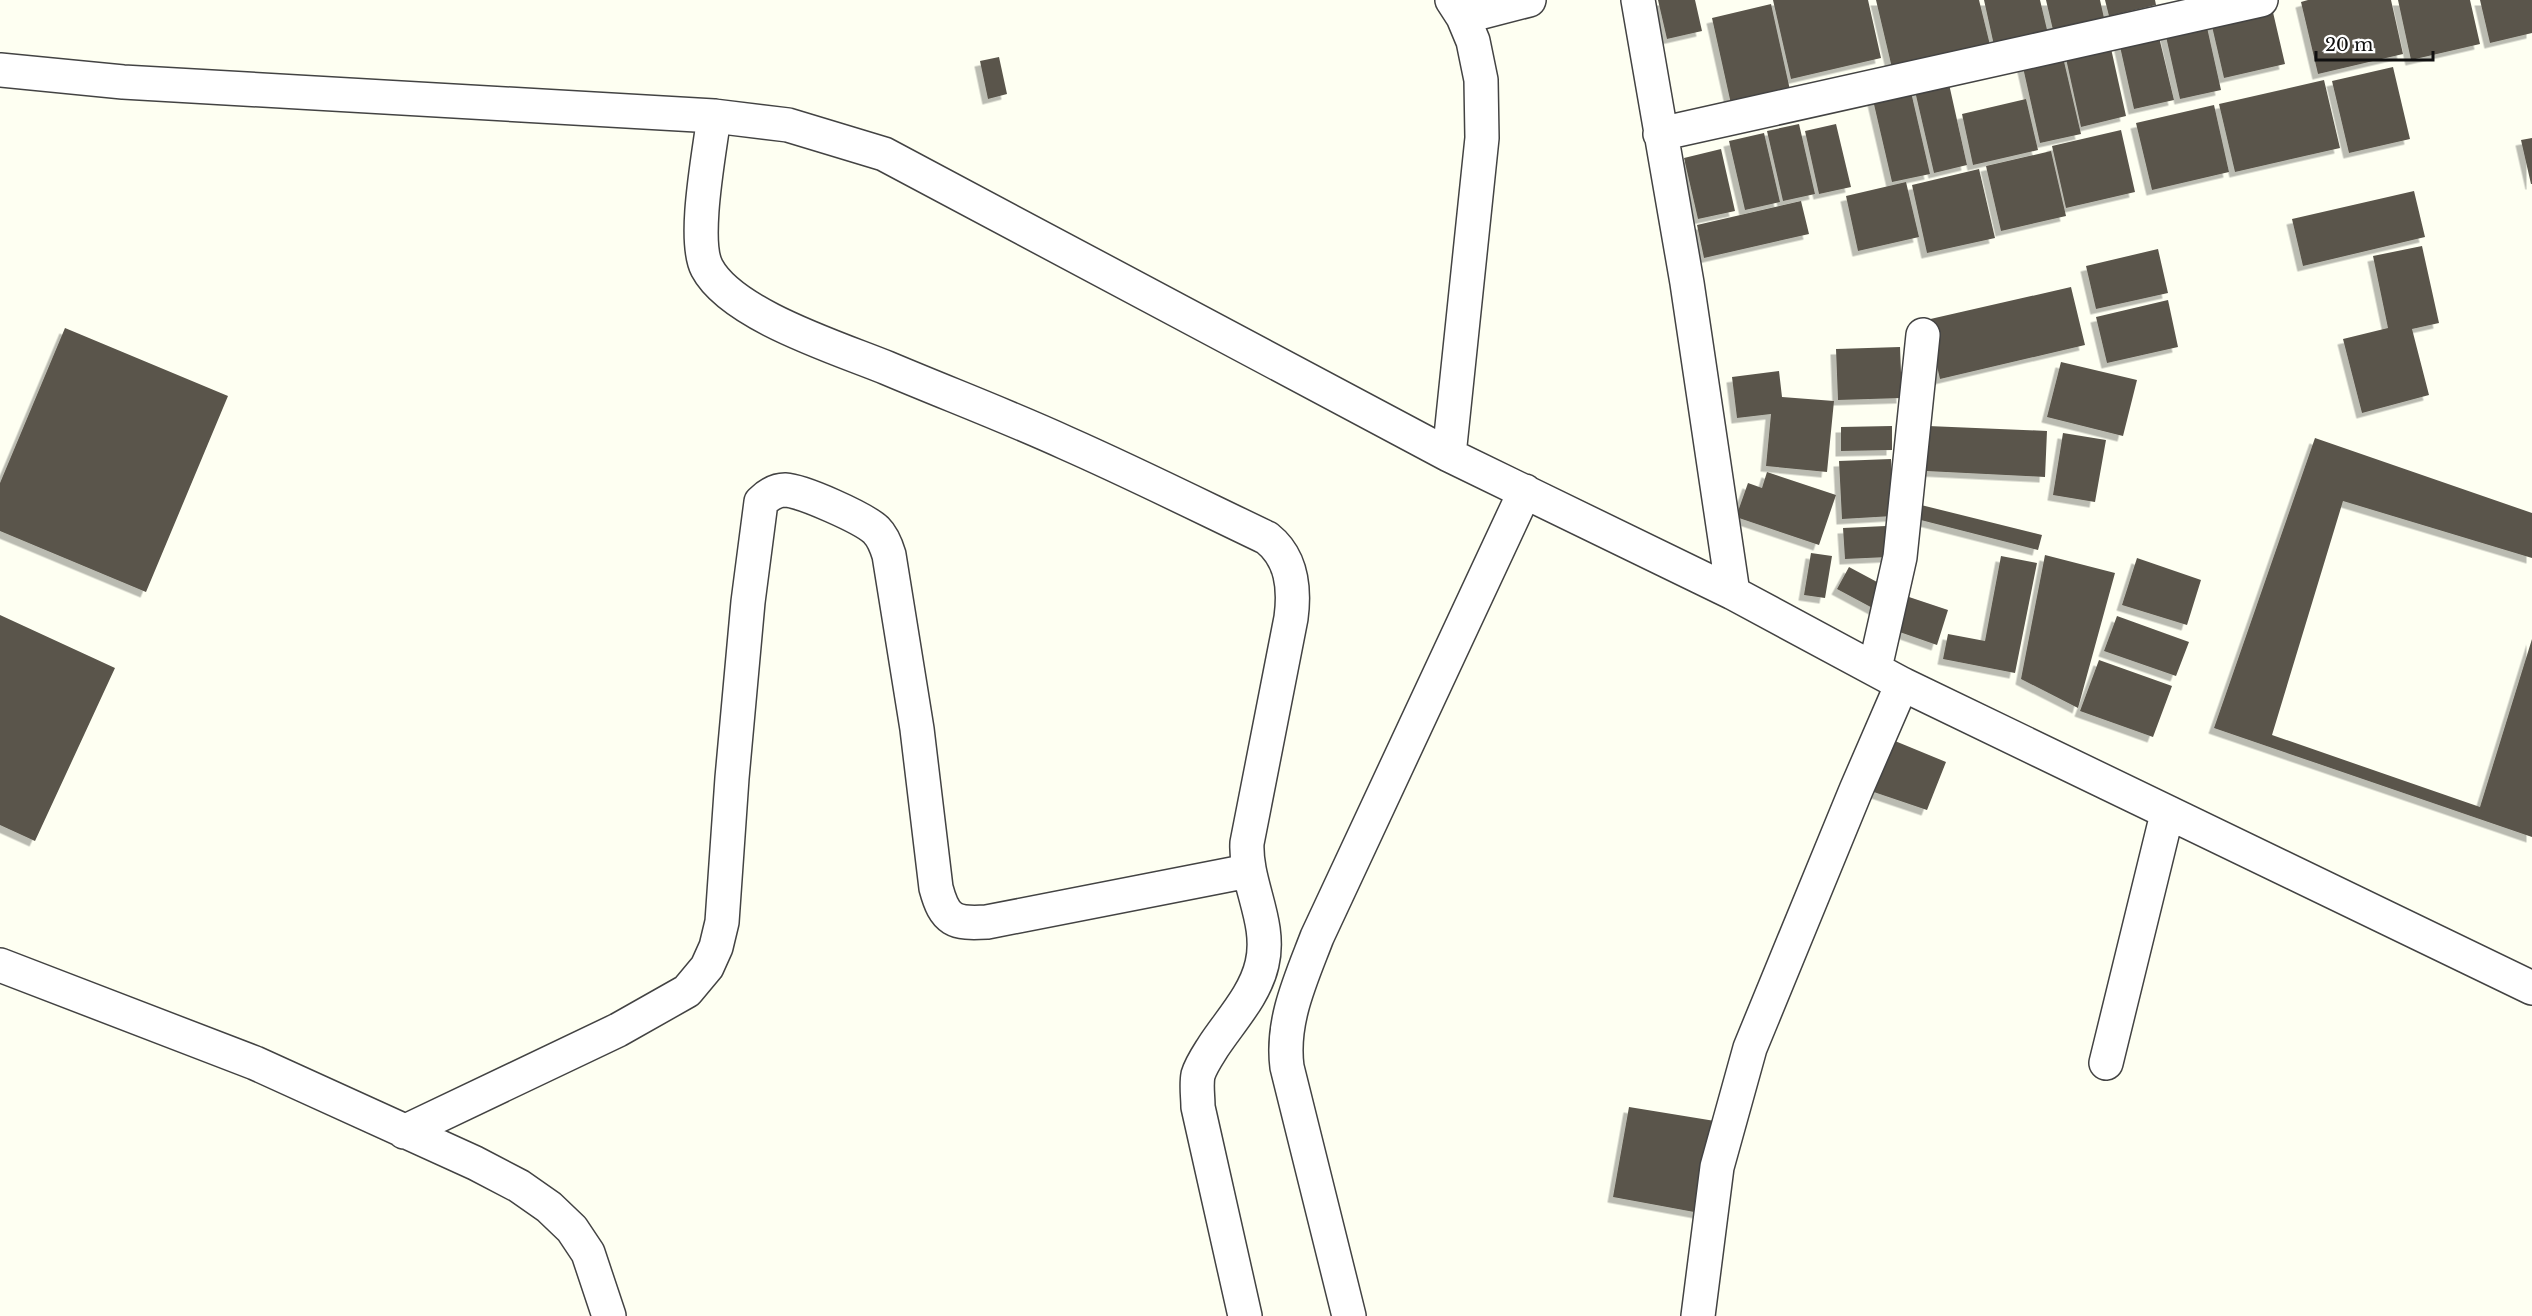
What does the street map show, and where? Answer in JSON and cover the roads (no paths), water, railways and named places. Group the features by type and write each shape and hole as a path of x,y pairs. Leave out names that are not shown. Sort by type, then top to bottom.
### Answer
{"street":[{"path":"1449,455 1482,138 1481,80 1473,41 1457,9 1528,0"},
{"path":"1638,0 1689,294 1733,593"},
{"path":"1660,134 2261,0"},
{"path":"0,70 123,82 714,116 788,126 884,154 1449,455 1733,593 1888,676 2167,814 2529,977"},
{"path":"714,116 702,216 702,244 706,267 719,285 731,295 786,327 1066,443 1267,538 1278,546 1289,571 1293,603 1247,843 1248,871 1261,915 1264,936 1263,962 1256,984 1203,1065 1198,1075 1197,1092 1198,1107 1245,1316"},
{"path":"1698,1316 1717,1167 1750,1048 1856,790 1888,676 1923,335"},
{"path":"404,1132 618,1030 687,991 707,967 716,947 722,922 739,696 761,502 774,492 786,490 799,492 866,521 884,541 889,555 917,729 936,888 940,904 948,916 959,923 987,922 1248,871"},
{"path":"1349,1316 1287,1067 1284,1049 1291,1007 1317,937 1524,491"},
{"path":"2106,1063 2167,814"},
{"path":"0,965 255,1063 475,1163 519,1186 549,1208 572,1230 588,1253 609,1316"}]}
